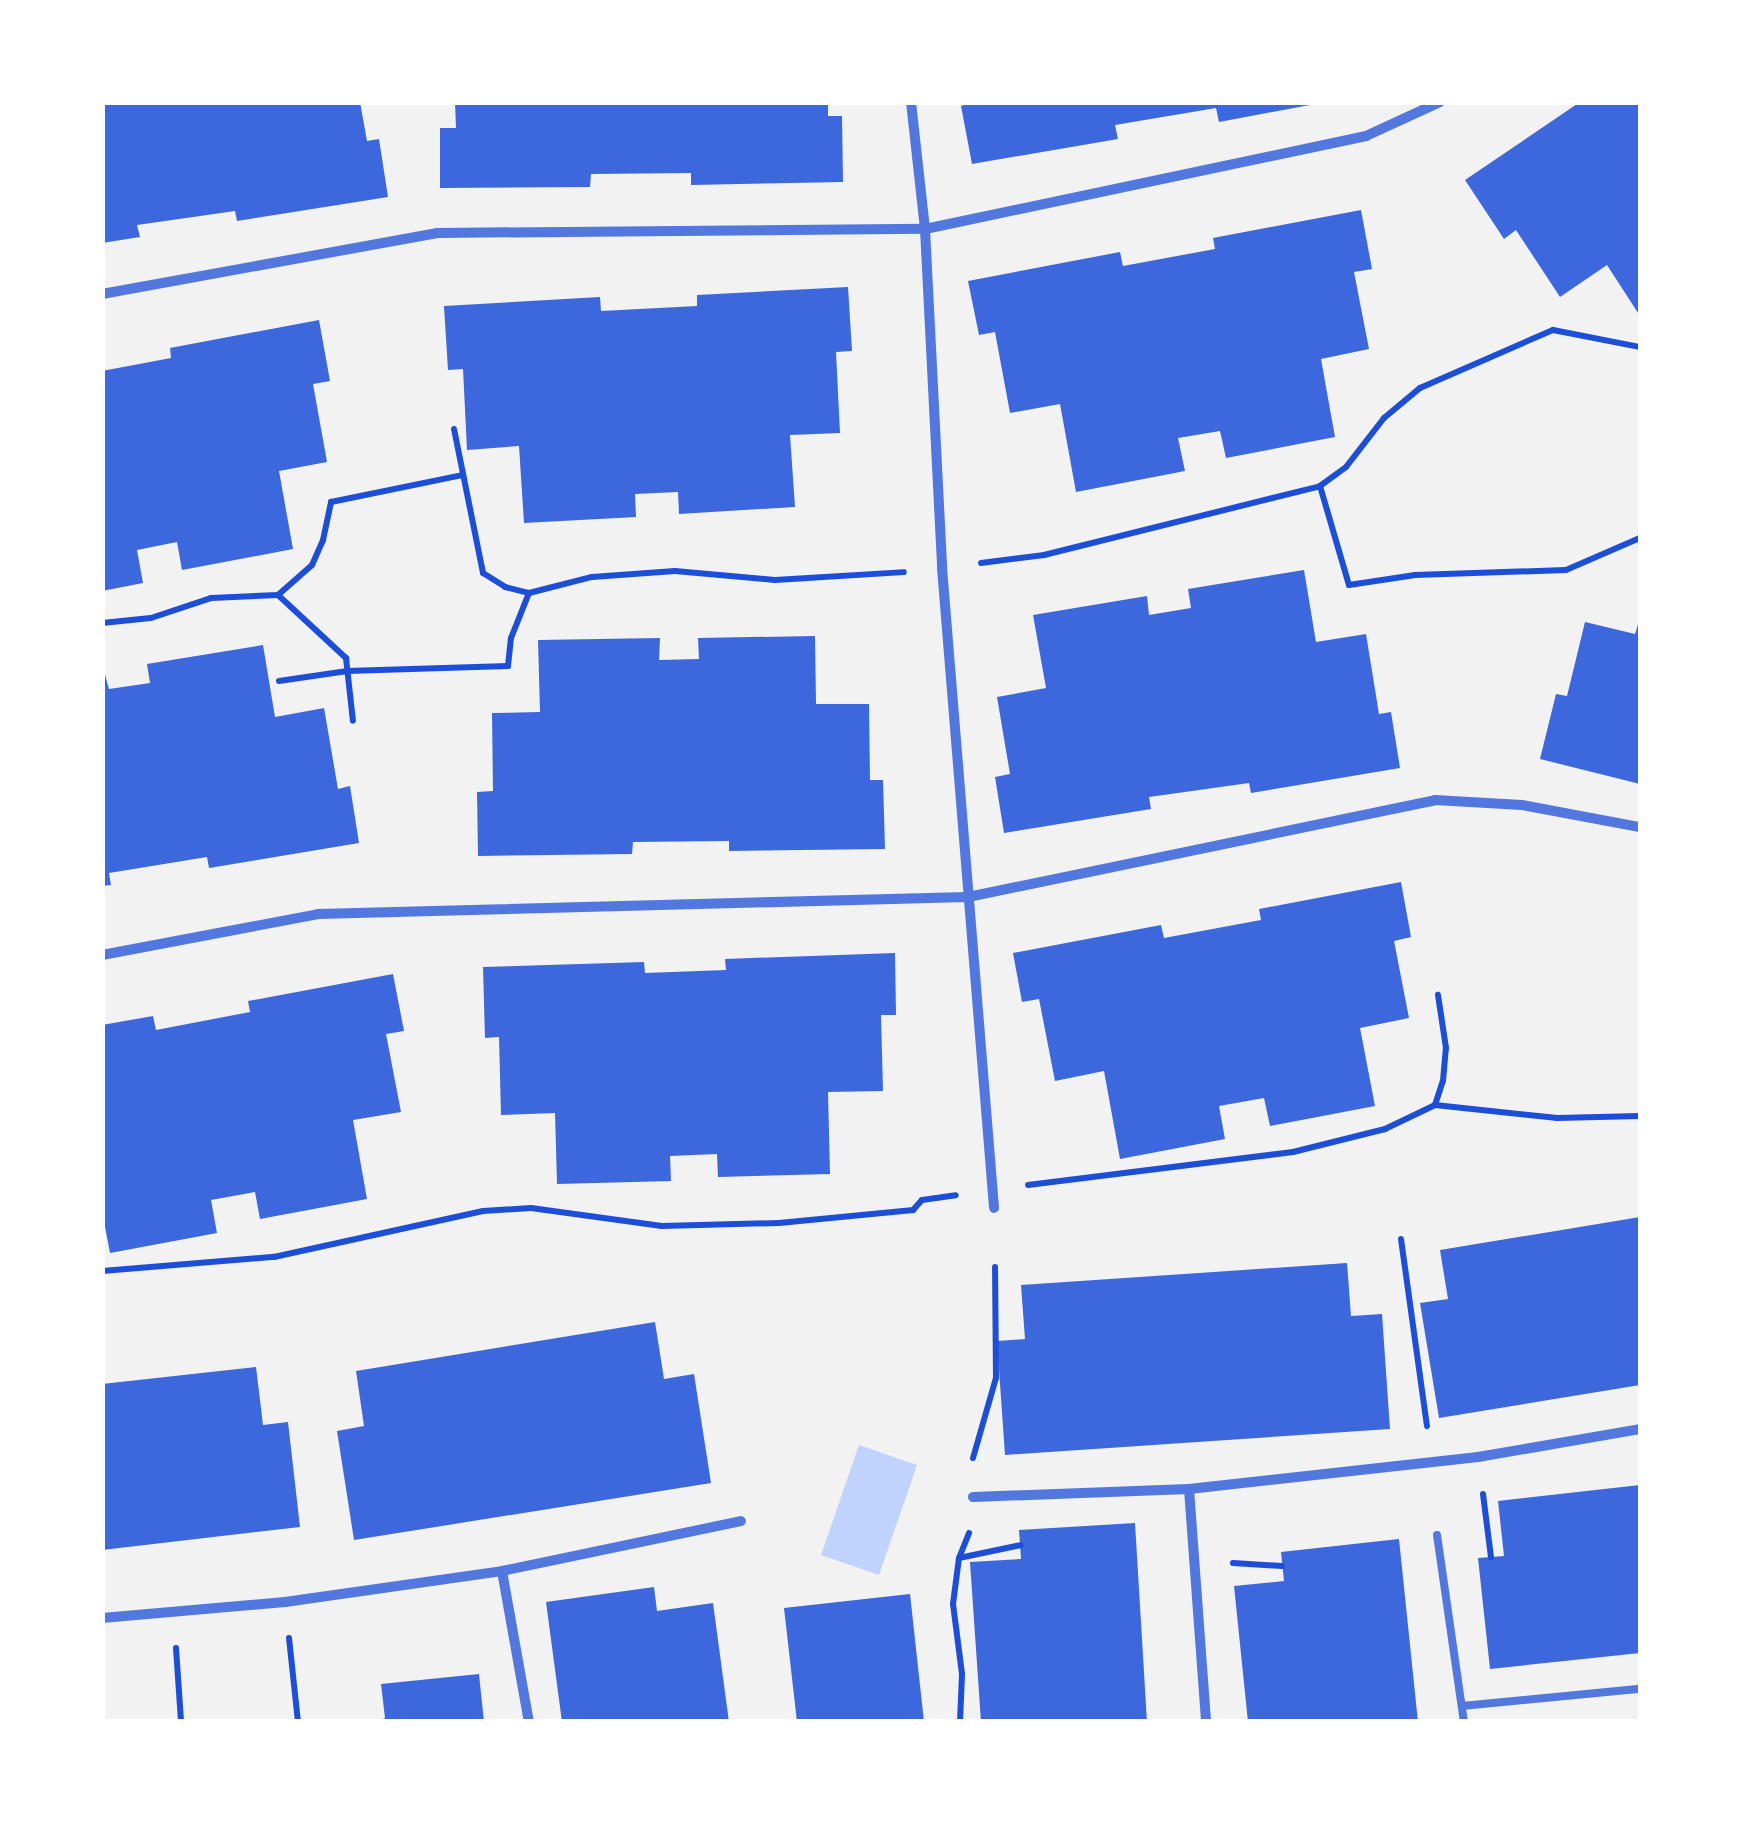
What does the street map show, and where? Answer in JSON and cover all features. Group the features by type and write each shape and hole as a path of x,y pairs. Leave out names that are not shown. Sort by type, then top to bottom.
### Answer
{"street":[{"path":"910,102 925,229 942,568 994,1208"},
{"path":"102,294 436,233 925,229 1366,136 1440,102"},
{"path":"102,955 318,914 968,897 1436,800 1522,805 1640,827"},
{"path":"973,1496 1189,1489 1478,1457 1640,1429"},
{"path":"1189,1489 1206,1722"},
{"path":"102,1618 284,1602 502,1571 741,1521"},
{"path":"502,1571 528,1722"}],"lane":[{"path":"1438,1535 1464,1722"},
{"path":"1462,1706 1640,1689"}],"path":[{"path":"454,429 483,572 505,587 529,593 592,578 675,571 775,580 942,568 1044,555 1320,486 1346,466 1384,418 1420,388 1453,373 1553,330 1640,347"},
{"path":"102,623 151,618 211,598 278,595 312,566 324,540 331,502 463,475"},
{"path":"1320,486 1348,585 1415,575 1566,570 1640,538"},
{"path":"279,682 347,671 508,666 511,638 529,593"},
{"path":"278,595 346,658 353,720"},
{"path":"1435,1105 1443,1081 1446,1048 1438,996"},
{"path":"102,1271 274,1256 483,1210 531,1208 662,1226 779,1223 913,1210 922,1200 1293,1152 1385,1129 1435,1105 1557,1118 1640,1116"},
{"path":"1401,1238 1432,1462"},
{"path":"1478,1457 1491,1557"},
{"path":"960,1558 1021,1545"},
{"path":"284,1602 298,1722"},
{"path":"173,1614 181,1722"}],"water":[{"path":"859,1445 917,1465 879,1575 821,1555"}],"building":[{"path":"102,102 360,102 367,141 379,139 388,197 237,221 235,211 137,225 140,237 102,243"},
{"path":"455,102 828,102 828,116 842,116 843,182 691,185 691,173 591,174 590,187 440,188 440,128 456,128"},
{"path":"973,102 1315,104 1219,122 1216,108 1115,125 1118,139 972,164 961,106"},
{"path":"1580,102 1640,102 1640,316 1607,265 1560,297 1516,230 1504,239 1465,180"},
{"path":"1361,210 1372,269 1354,272 1369,349 1321,359 1335,437 1226,458 1220,431 1178,438 1185,471 1076,492 1060,404 1010,413 995,332 979,335 968,281 1120,252 1123,266 1215,249 1213,238"},
{"path":"848,287 852,351 836,352 840,433 790,435 795,507 679,514 678,492 635,494 636,517 524,523 519,446 467,450 463,369 448,370 444,306 600,297 601,311 697,306 697,295"},
{"path":"319,320 330,381 313,384 327,462 279,471 293,549 182,570 177,542 137,550 143,583 102,591 102,371 171,358 170,348"},
{"path":"1304,570 1316,642 1366,634 1379,714 1391,712 1400,768 1251,793 1249,783 1149,797 1151,809 1004,833 995,777 1010,774 997,697 1046,688 1033,615 1147,596 1149,615 1191,608 1188,589"},
{"path":"1640,618 1640,784 1540,759 1556,694 1567,696 1585,622 1635,634"},
{"path":"815,636 816,704 869,704 870,780 883,780 885,849 729,851 729,841 633,842 632,854 478,856 477,792 493,791 492,713 540,712 538,640 660,638 659,660 699,659 698,638"},
{"path":"263,645 275,717 324,708 338,789 350,786 359,843 209,868 207,857 109,873 111,885 102,886 102,664 109,689 150,683 147,664"},
{"path":"1401,882 1411,937 1394,941 1409,1018 1360,1028 1375,1106 1270,1126 1264,1098 1219,1106 1225,1139 1120,1159 1104,1071 1055,1081 1039,999 1022,1002 1013,953 1161,925 1164,938 1261,920 1259,909"},
{"path":"895,953 896,1015 881,1015 883,1091 828,1092 830,1174 718,1177 717,1154 670,1156 671,1181 557,1184 555,1113 501,1115 499,1037 485,1038 483,967 644,962 645,973 726,970 725,959"},
{"path":"393,974 404,1031 386,1034 401,1112 353,1120 367,1199 260,1219 255,1192 211,1200 217,1233 110,1253 102,1211 102,1025 153,1016 156,1030 250,1012 248,1001"},
{"path":"1640,1217 1640,1385 1439,1418 1420,1303 1448,1299 1440,1250"},
{"path":"1347,1263 1351,1316 1382,1314 1390,1429 1005,1455 997,1341 1025,1339 1021,1285"},
{"path":"655,1322 664,1379 694,1374 711,1483 354,1540 337,1431 364,1426 356,1371"},
{"path":"256,1367 263,1425 288,1422 300,1527 102,1550 102,1384"},
{"path":"1640,1485 1640,1653 1490,1669 1478,1558 1504,1556 1498,1501"},
{"path":"1135,1523 1147,1722 981,1722 970,1562 1021,1559 1019,1530"},
{"path":"1399,1539 1418,1722 1248,1722 1234,1586 1284,1581 1281,1552"},
{"path":"654,1587 657,1611 713,1603 729,1722 562,1722 546,1602"},
{"path":"910,1594 924,1722 797,1722 784,1608"},
{"path":"479,1674 484,1722 376,1722 385,1718 381,1684"}]}
